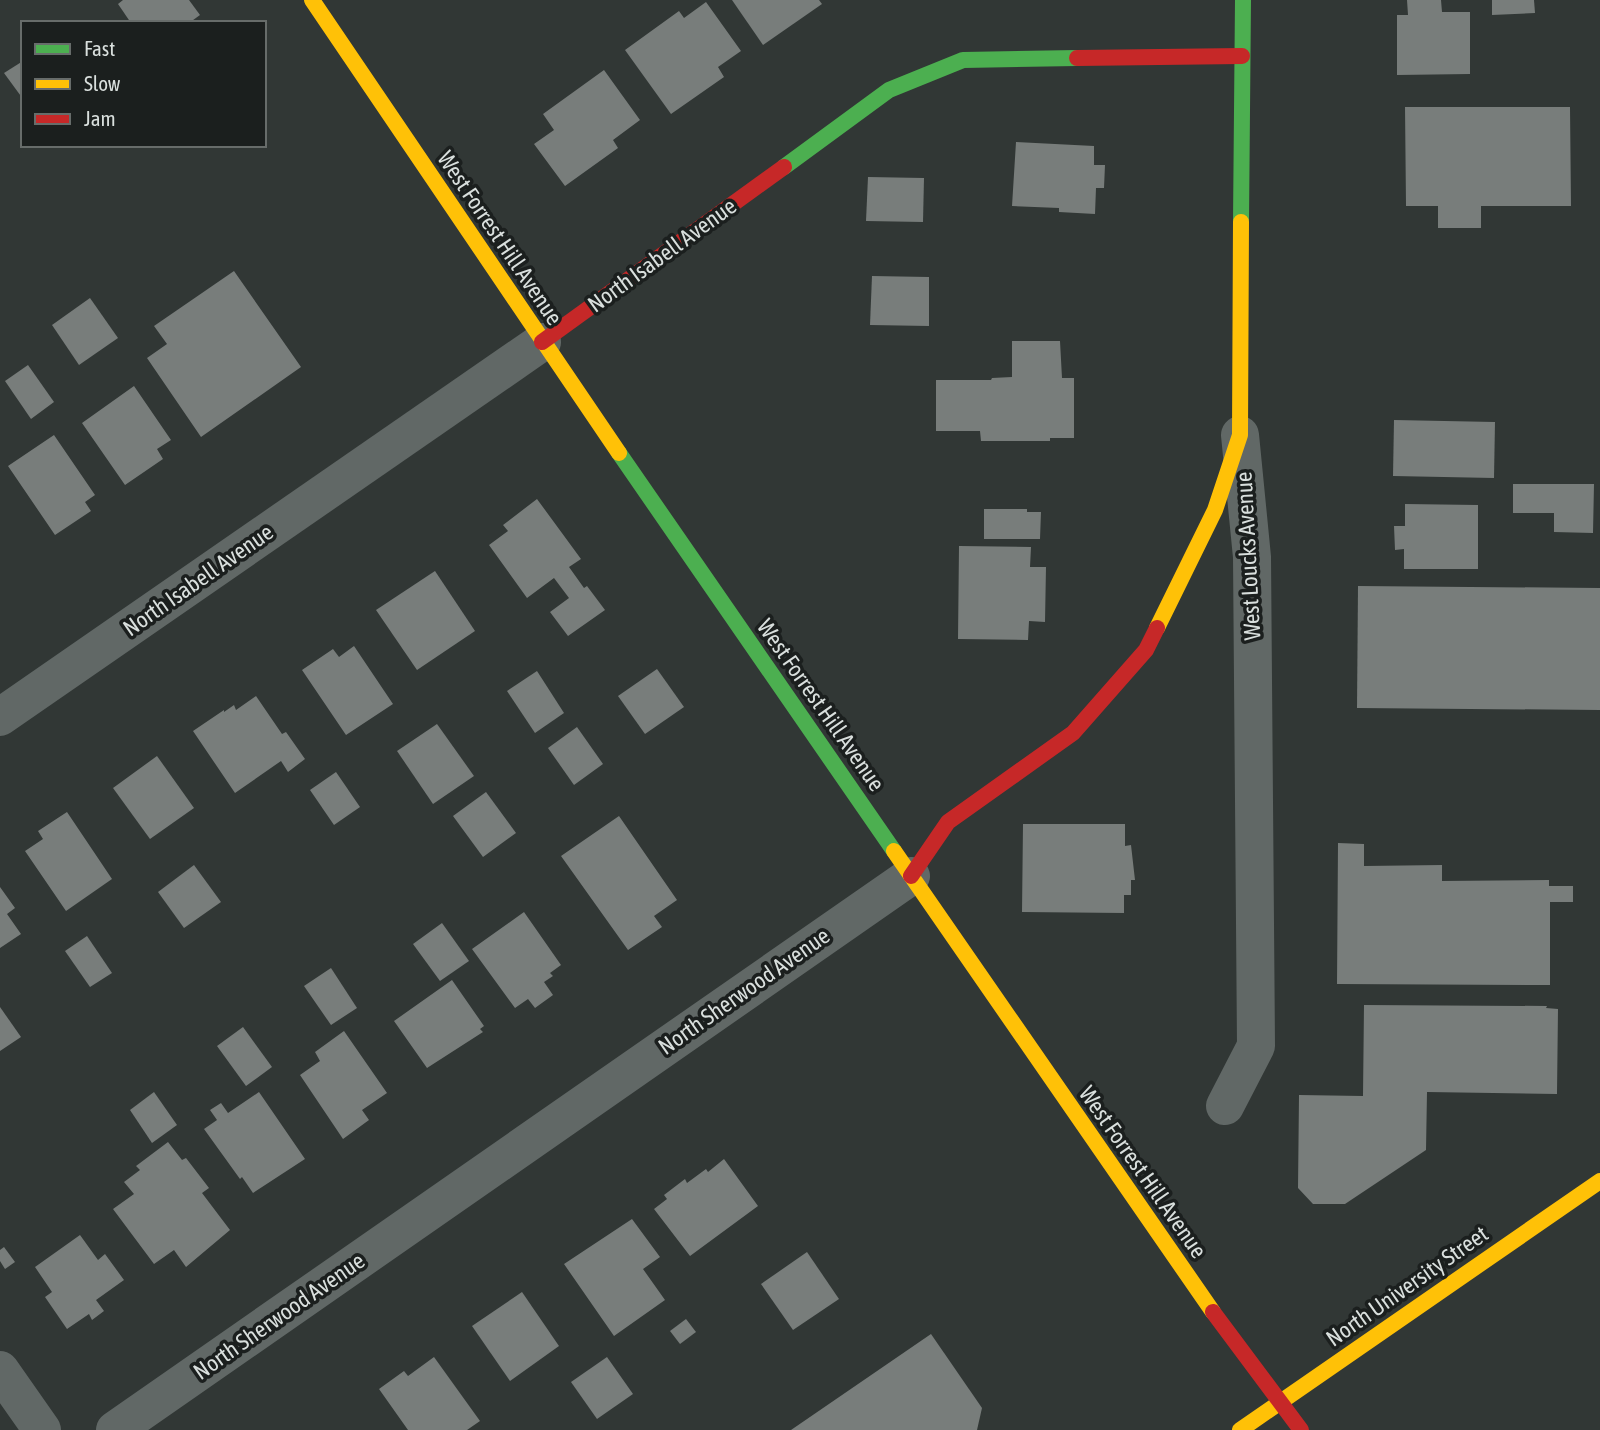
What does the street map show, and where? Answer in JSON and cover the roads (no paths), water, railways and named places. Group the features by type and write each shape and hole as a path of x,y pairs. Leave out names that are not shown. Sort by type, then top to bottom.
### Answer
{"main road":[{"name":"West Forrest Hill Avenue","path":"312,0 542,342 911,876 1243,1355 1301,1430"},
{"name":"West Loucks Avenue","path":"1240,435 1243,0"},
{"name":"North Isabell Avenue","path":"542,342 889,90 963,60 1242,56"},
{"name":"North Sherwood Avenue","path":"911,876 948,822 1073,733 1146,650 1215,510 1240,435"},
{"name":"North University Street","path":"1240,1430 1600,1181"}],"street":[{"name":"North Isabell Avenue","path":"0,717 542,342"},
{"name":"West Loucks Avenue","path":"1225,1106 1256,1046 1252,557 1240,435"},
{"name":"North Sherwood Avenue","path":"115,1430 911,876"},
{"path":"0,1370 42,1430"}]}
